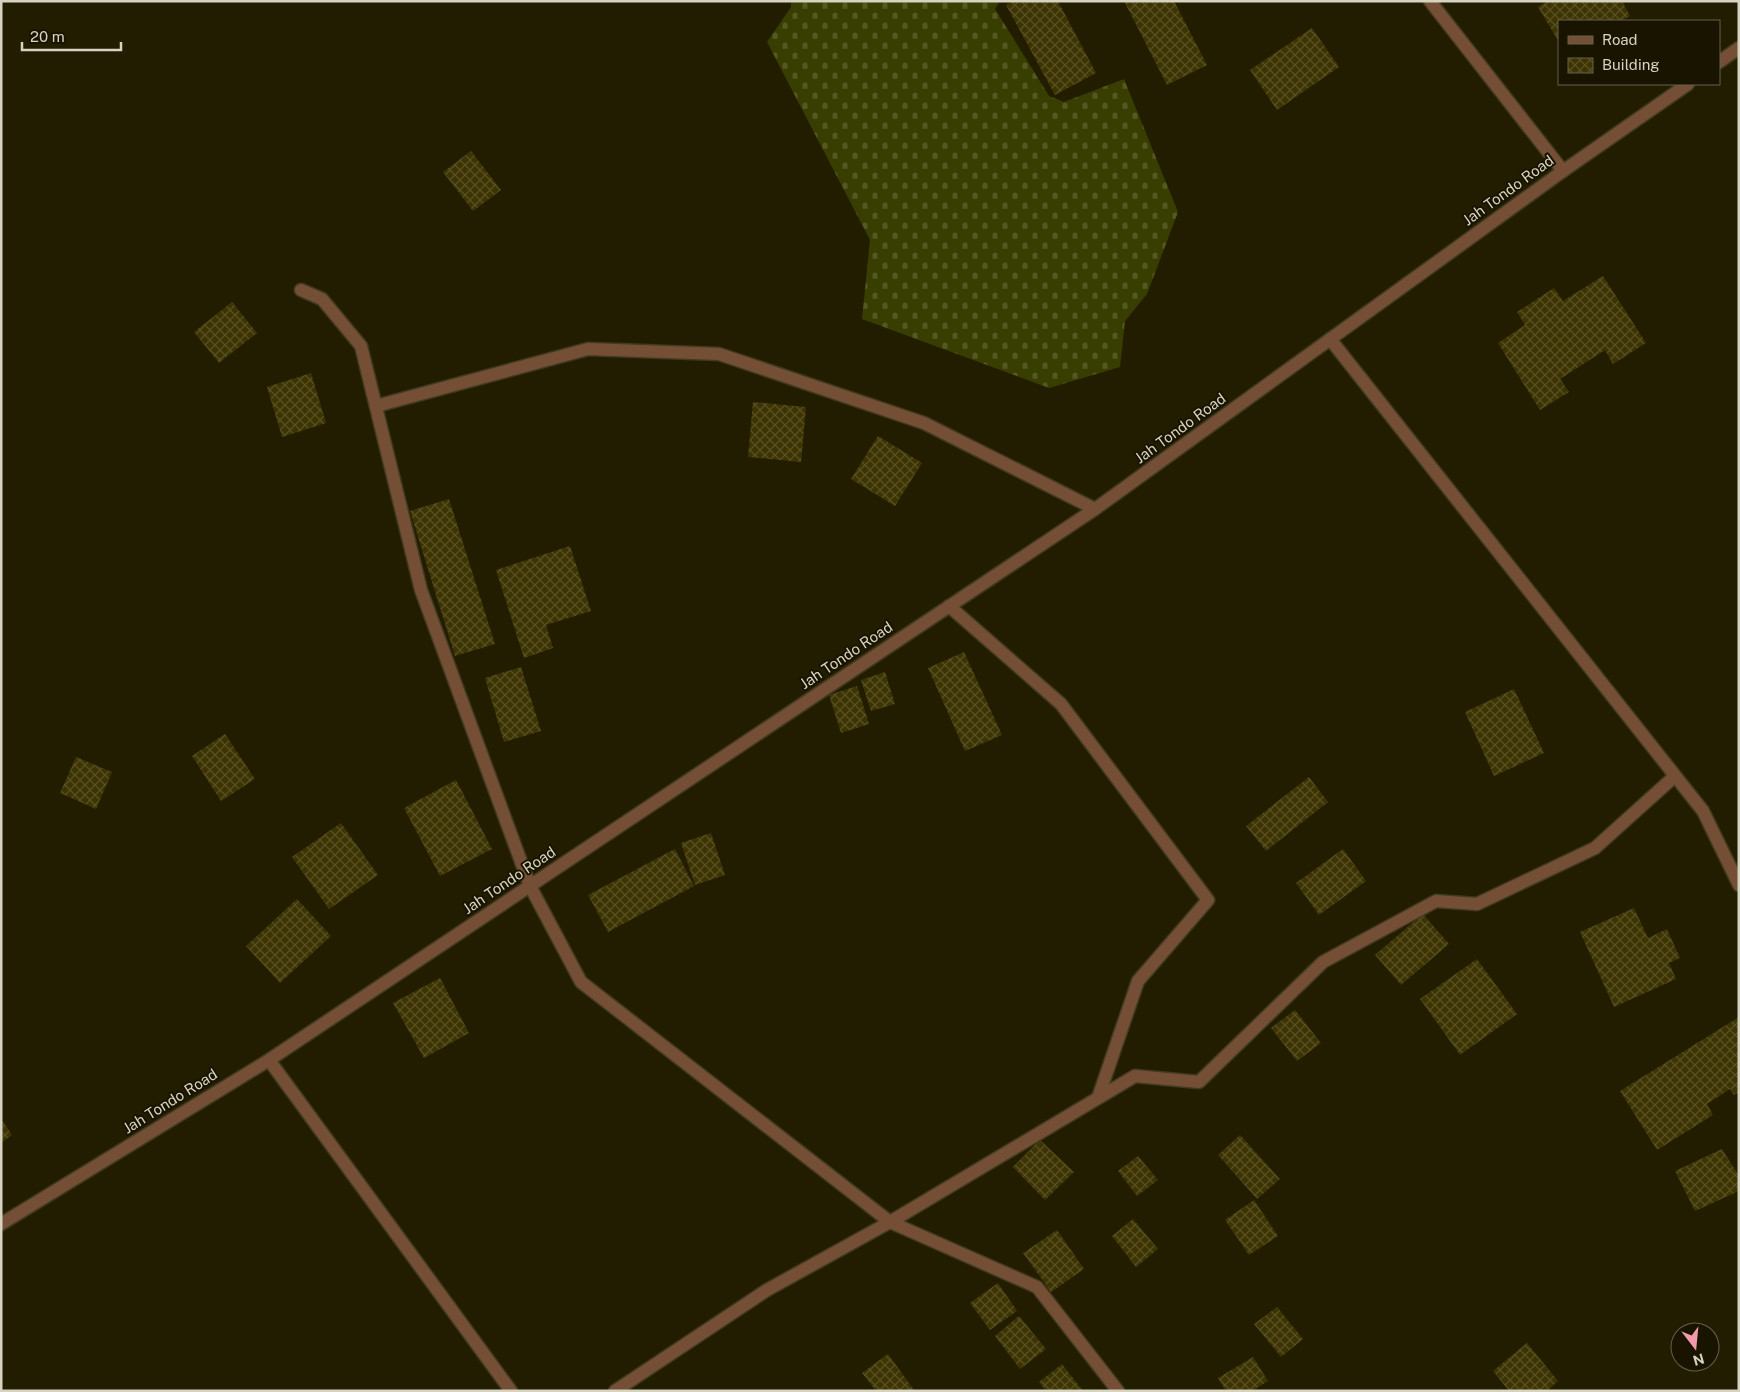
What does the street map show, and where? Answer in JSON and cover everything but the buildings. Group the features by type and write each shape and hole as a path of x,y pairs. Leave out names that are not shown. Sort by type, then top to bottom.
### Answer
{"street":[{"path":"1430,1 1562,171"},
{"path":"1720,61 1739,48"},
{"name":"Jah Tondo Road","path":"1,1224 269,1060 1095,509 1562,171 1687,85"},
{"path":"301,290 322,299 361,346 422,590 530,886 581,982 890,1222 1036,1288 1118,1391"},
{"path":"1330,339 1703,811 1739,885"},
{"path":"376,406 588,350 719,354 924,423 1095,509"},
{"path":"949,606 1061,704 1208,900 1138,981 1098,1098"},
{"path":"615,1391 767,1290 890,1222 1135,1076 1199,1082 1323,962 1436,901 1477,904 1595,848 1676,776"},
{"path":"269,1060 511,1391"}],"green space":[{"path":"791,1 1000,1 995,9 1049,96 1064,102 1124,79 1178,212 1147,294 1125,321 1120,367 1049,388 862,319 870,240 767,42 791,7"}]}
